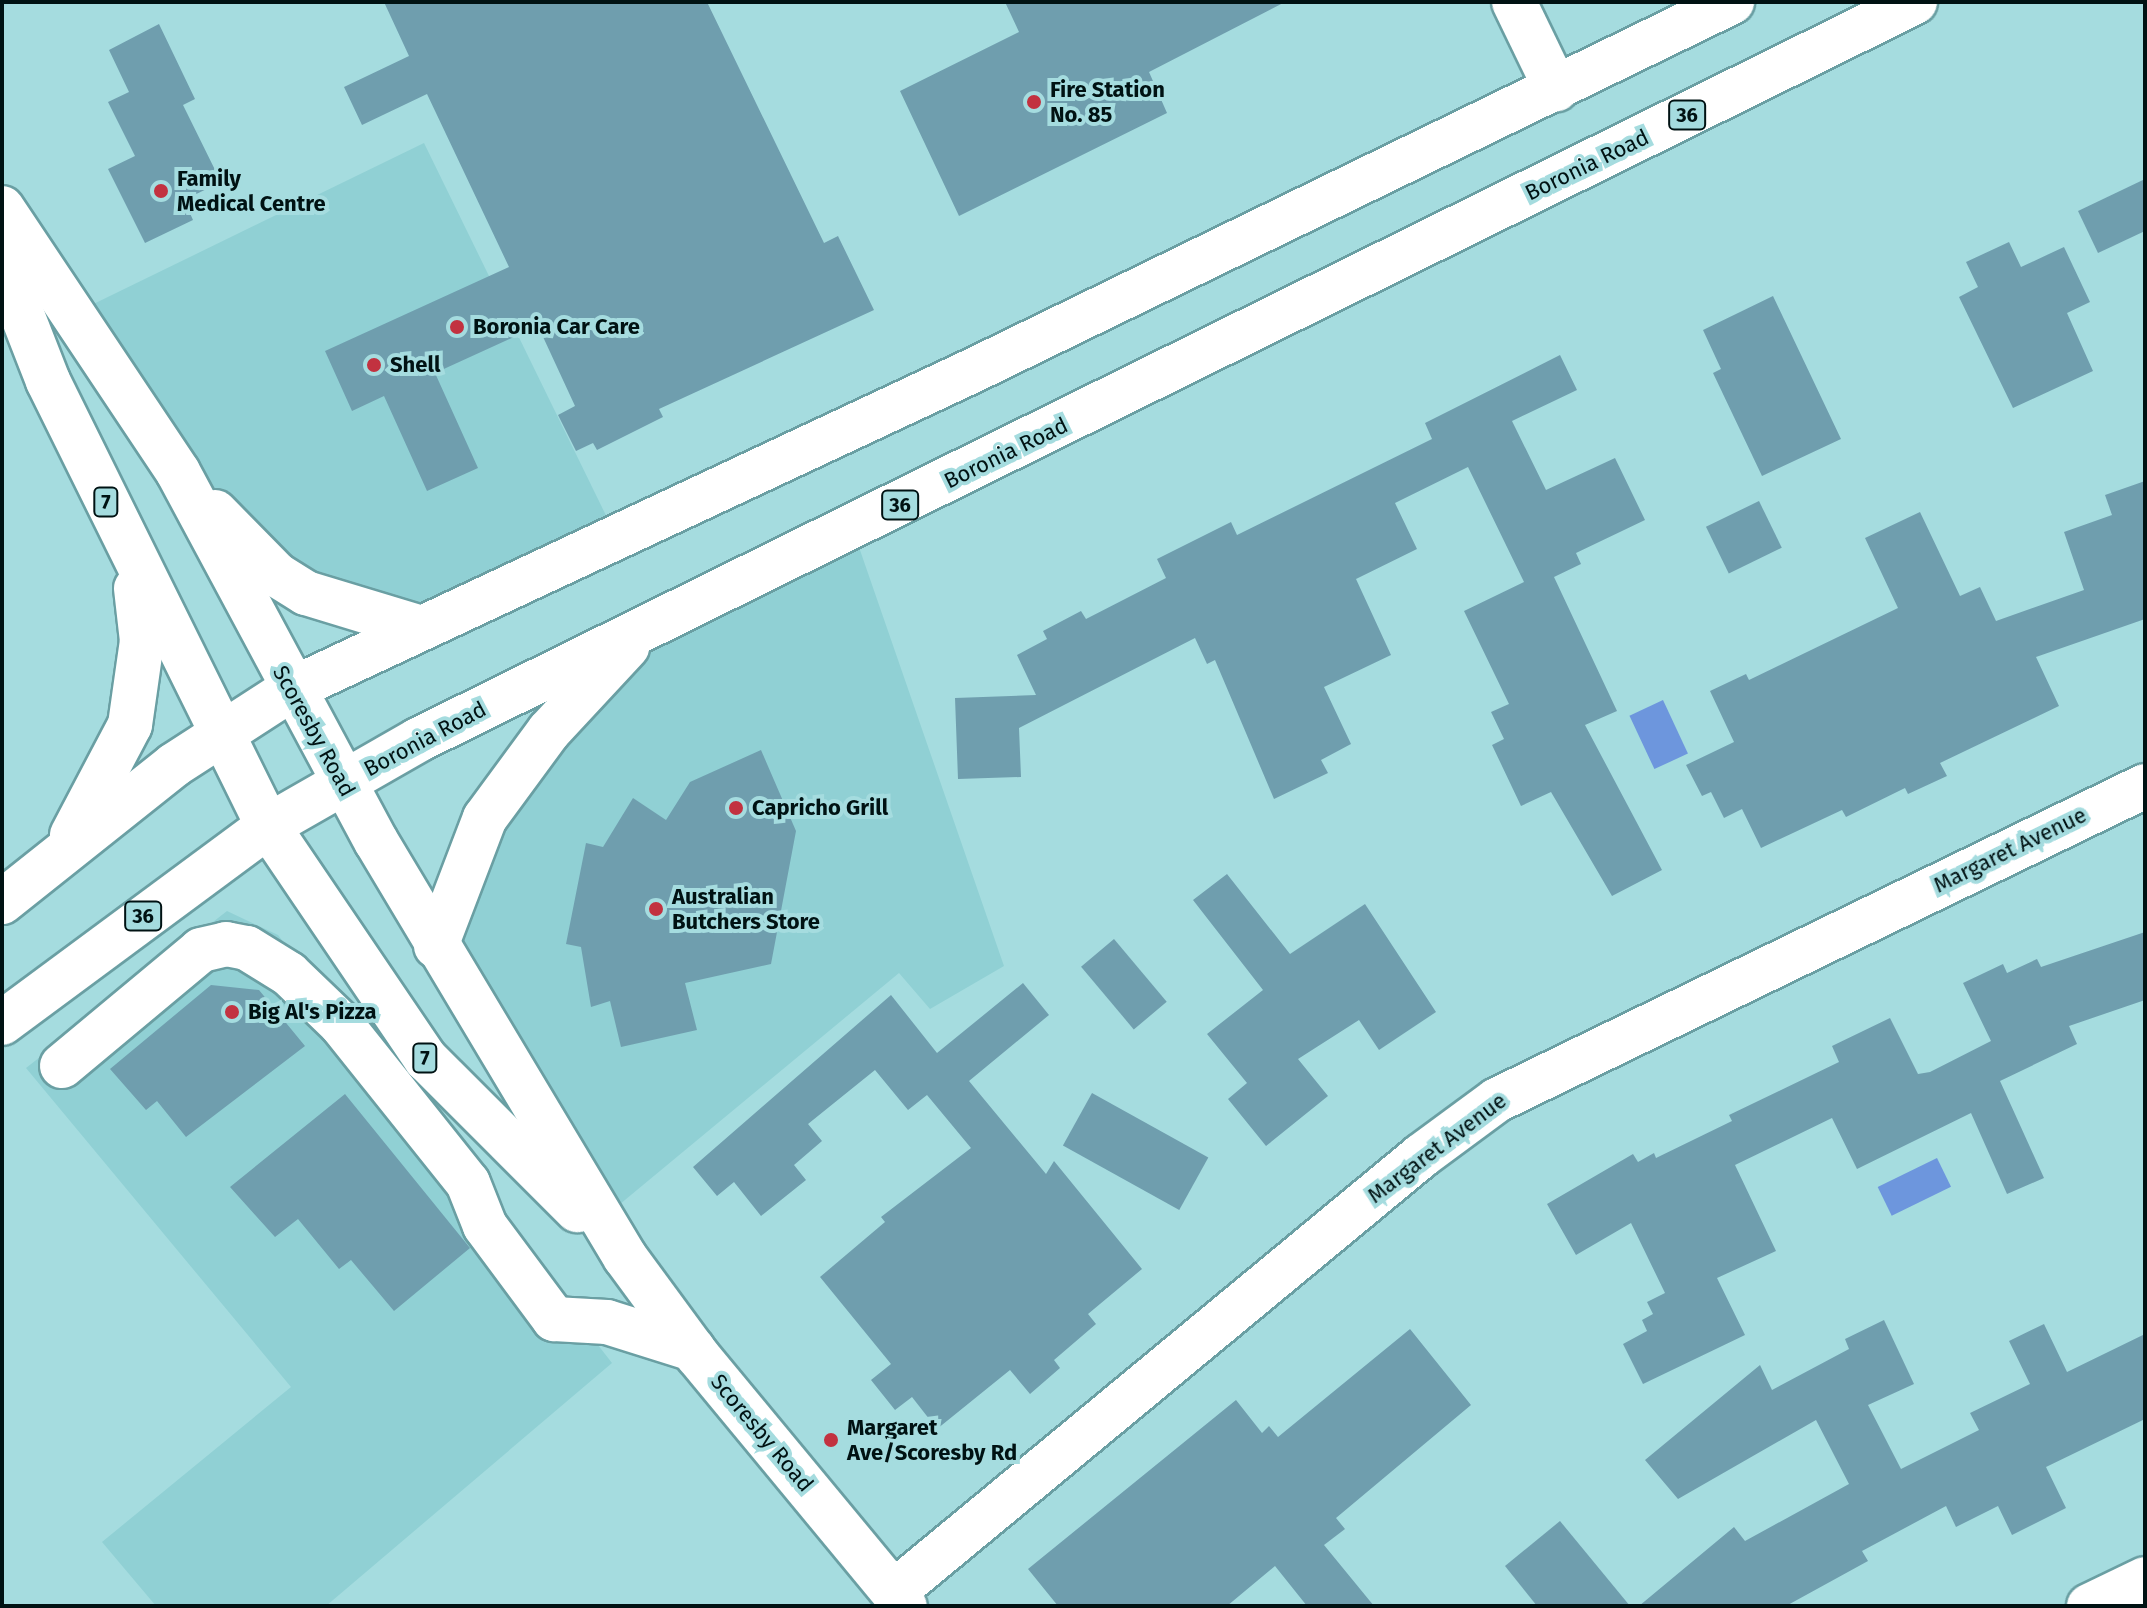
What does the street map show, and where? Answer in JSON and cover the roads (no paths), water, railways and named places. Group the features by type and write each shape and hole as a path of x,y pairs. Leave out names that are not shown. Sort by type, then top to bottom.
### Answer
{"main road":[{"path":"1514,2 1556,89"},
{"path":"2,902 219,736 290,690 1556,89 1732,2"},
{"name":"Boronia Road","path":"2,1023 268,826 343,783 645,628 1915,2"},
{"name":"Scoresby Road","path":"2,208 178,472 290,690 436,946 625,1257 693,1349 899,1599"},
{"name":"Scoresby Road","path":"2,263 48,381 219,736 268,826 426,1059 625,1257"},
{"path":"178,472 291,584 359,612 421,628"},
{"path":"61,855 119,752 138,693 142,641 132,557"},
{"path":"436,946 468,849 505,787 645,628"},
{"name":"Margaret Avenue","path":"899,1599 1421,1156 1497,1100 2145,786"},
{"path":"62,1066 201,950 226,944 247,948 289,974 341,1024 468,1183 485,1226 554,1319 607,1322 693,1349"},
{"path":"2089,1606 2145,1579"}],"water":[{"path":"1663,700 1688,753 1654,769 1629,716"},
{"path":"1937,1158 1951,1187 1892,1216 1878,1187"}],"place":[{"name":"Fire Station No. 85","path":"1034,102"},
{"name":"Family Medical Centre","path":"161,191"},
{"name":"Boronia Car Care","path":"457,327"},
{"name":"Shell","path":"374,365"},
{"name":"Capricho Grill","path":"736,808"},
{"name":"Australian Butchers Store","path":"656,909"},
{"name":"Big Al's Pizza","path":"232,1012"},
{"name":"Margaret Ave/Scoresby Rd","path":"831,1440"}]}
